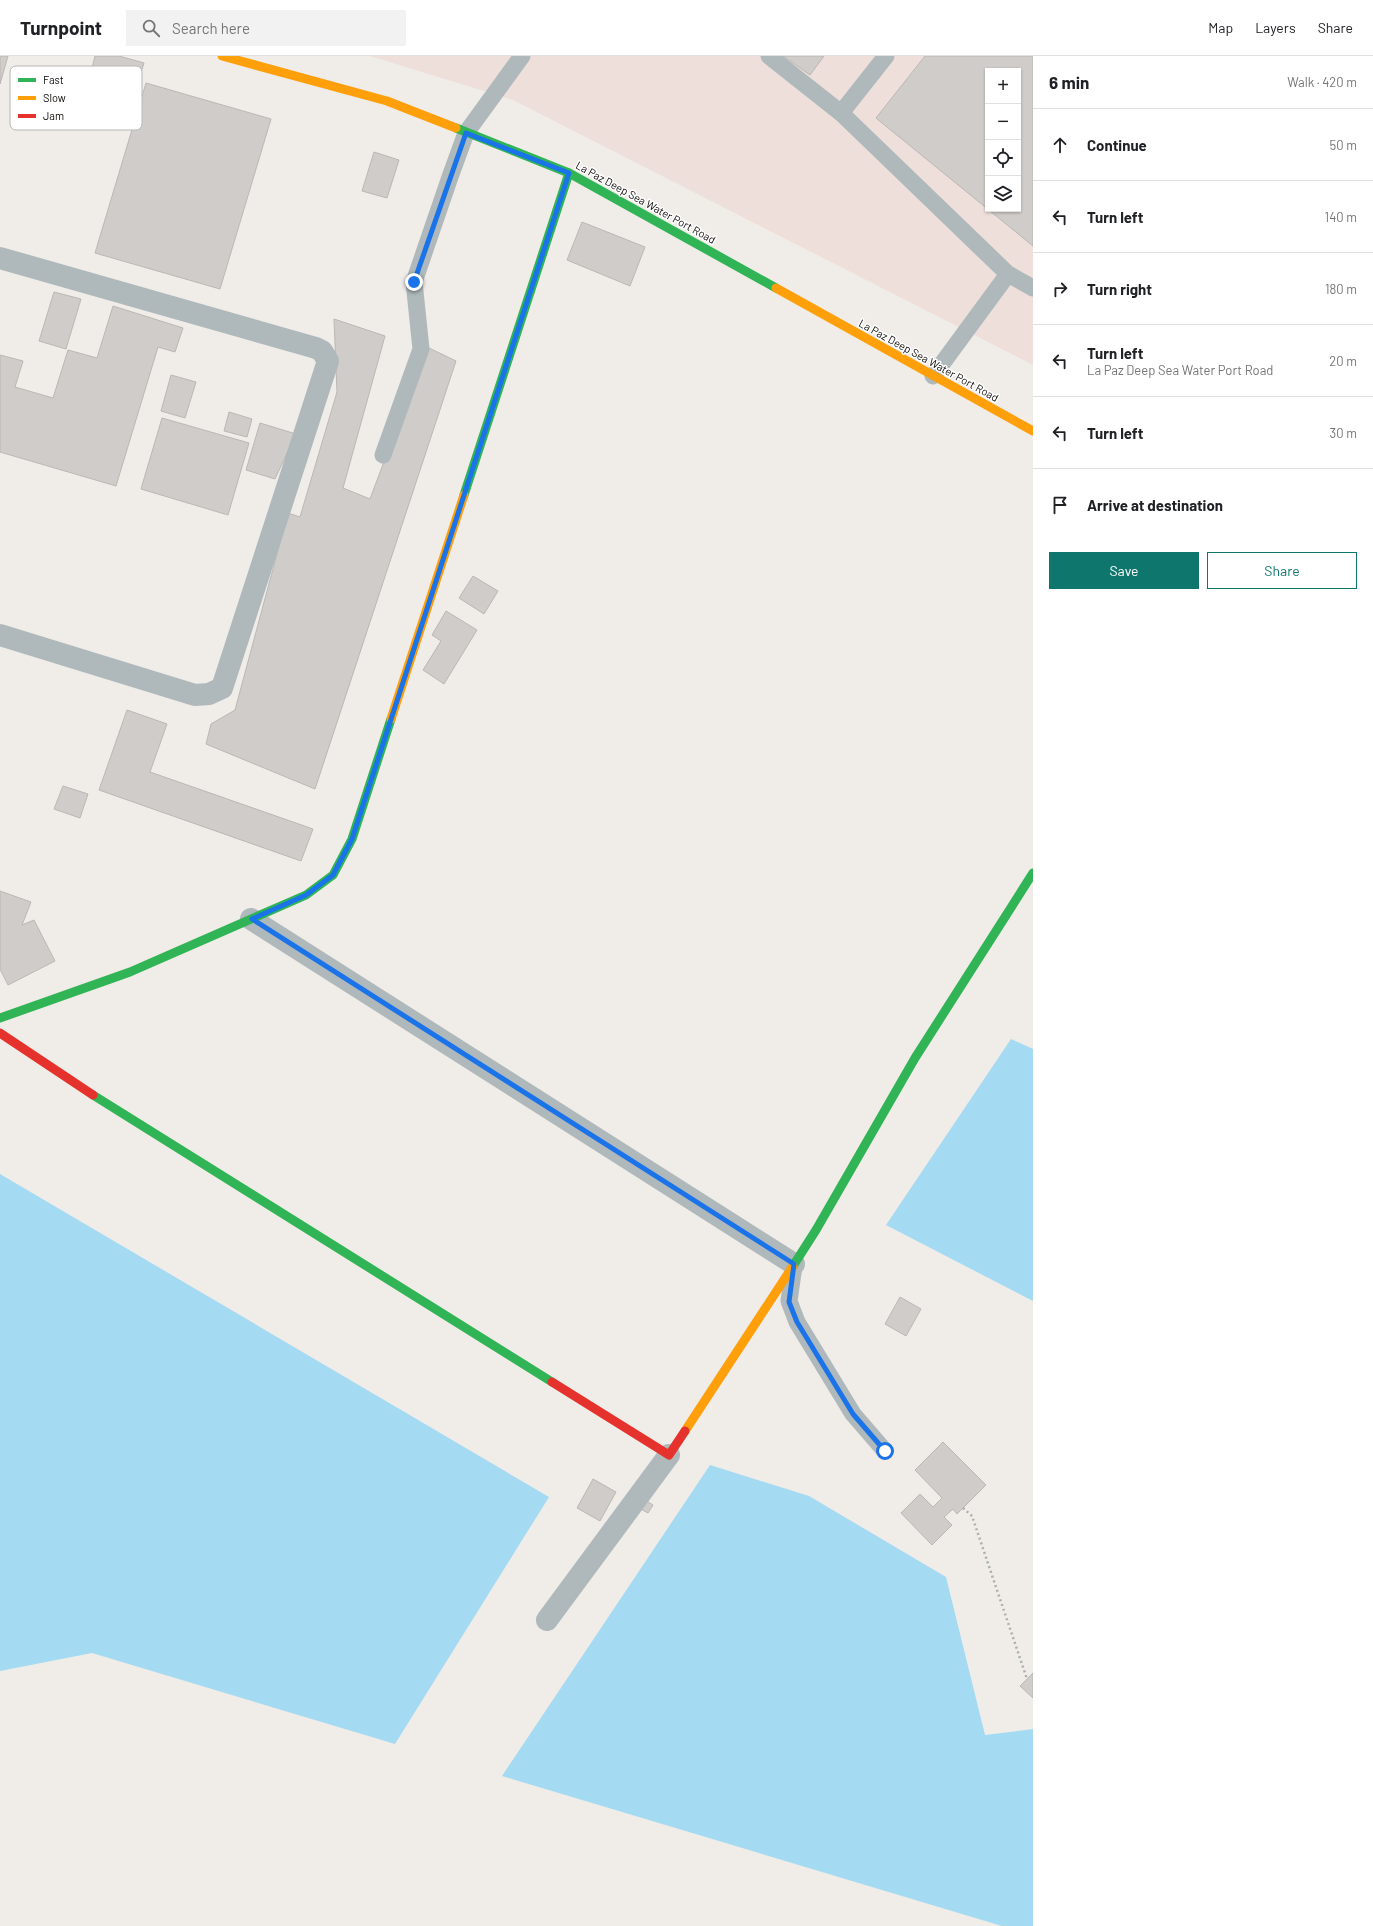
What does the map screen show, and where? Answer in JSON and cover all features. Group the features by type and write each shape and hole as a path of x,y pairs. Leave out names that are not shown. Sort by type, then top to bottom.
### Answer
{"street":[{"name":"La Paz Deep Sea Water Port Road","path":"222,56 386,102 569,173 1033,431"},
{"path":"0,1018 130,972 306,895 333,875 352,839 569,173"},
{"path":"0,258 316,348 322,351 328,361 222,688 209,694 195,695 0,635"},
{"path":"547,1620 669,1455 794,1264 816,1230 915,1058 1033,873"},
{"path":"252,919 794,1264"},
{"path":"0,1032 66,1078 669,1455"}],"lane":[{"path":"383,455 421,349 414,282 466,133 522,56"},
{"path":"769,56 841,113 1008,274 1033,288"},
{"path":"841,113 886,56"},
{"path":"933,376 1008,274"},
{"path":"794,1264 789,1302 797,1322 853,1414 885,1451"}],"path":[{"path":"963,1508 972,1516 1027,1679"}],"shaded area":[{"path":"370,56 1033,56 1033,365 513,100"}],"water":[{"path":"1011,1039 1033,1049 1033,1301 886,1225"},
{"path":"0,1174 549,1497 395,1744 92,1653 0,1671"},
{"path":"710,1465 809,1496 946,1577 985,1735 1033,1729 1033,1926 1002,1926 502,1776"}],"building":[{"path":"0,56 8,56 0,84"},
{"path":"95,56 119,56 144,63 142,69 142,66 92,66"},
{"path":"783,56 824,56 810,75"},
{"path":"925,56 1033,56 1033,246 991,212 1021,212 1021,68 985,68 985,207 876,118"},
{"path":"146,83 271,119 220,289 95,253 132,130 142,130 142,96"},
{"path":"374,152 399,160 387,198 362,191"},
{"path":"582,222 645,247 630,286 567,260"},
{"path":"54,292 81,299 66,349 39,341"},
{"path":"113,306 183,328 175,352 158,347 116,486 0,452 0,355 23,361 15,387 53,398 68,350 97,358"},
{"path":"334,319 385,336 343,488 370,499 427,347 456,361 315,789 206,744 211,724 235,710 288,513 300,517 337,392"},
{"path":"171,375 196,382 185,418 161,411"},
{"path":"229,412 252,419 247,437 224,431"},
{"path":"162,418 249,443 228,515 141,489"},
{"path":"260,423 296,434 275,479 246,470"},
{"path":"473,576 498,591 484,614 459,598"},
{"path":"446,611 477,630 444,684 423,670 441,641 432,635"},
{"path":"127,710 167,724 150,772 313,829 301,861 99,790"},
{"path":"63,786 88,794 80,818 54,809"},
{"path":"0,891 31,902 22,925 34,920 55,961 8,985 0,969"},
{"path":"900,1297 921,1309 906,1336 885,1324"},
{"path":"943,1442 986,1485 957,1514 953,1509 944,1517 952,1525 932,1545 901,1513 920,1494 933,1507 942,1498 915,1470"},
{"path":"593,1479 616,1492 600,1521 577,1508"},
{"path":"642,1498 653,1505 648,1513 637,1507"},
{"path":"1033,1673 1033,1698 1020,1686"}],"traffic: fast":[{"path":"456,128 569,173 776,288"},
{"path":"464,495 569,173"},
{"path":"0,1018 130,972 306,895 333,875 352,839 391,719"},
{"path":"793,1266 816,1230 915,1058 1033,873"},
{"path":"93,1095 552,1382"}],"traffic: slow":[{"path":"222,56 387,101 456,128"},
{"path":"776,288 1033,431"},
{"path":"391,719 464,495"},
{"path":"685,1431 793,1266"}],"traffic: jam":[{"path":"0,1033 93,1095"},
{"path":"552,1382 669,1455 685,1431"}],"route":[{"path":"414,282 466,133 569,173 352,839 333,875 306,895 252,919 794,1264 789,1302 797,1322 853,1414 885,1451"}]}
